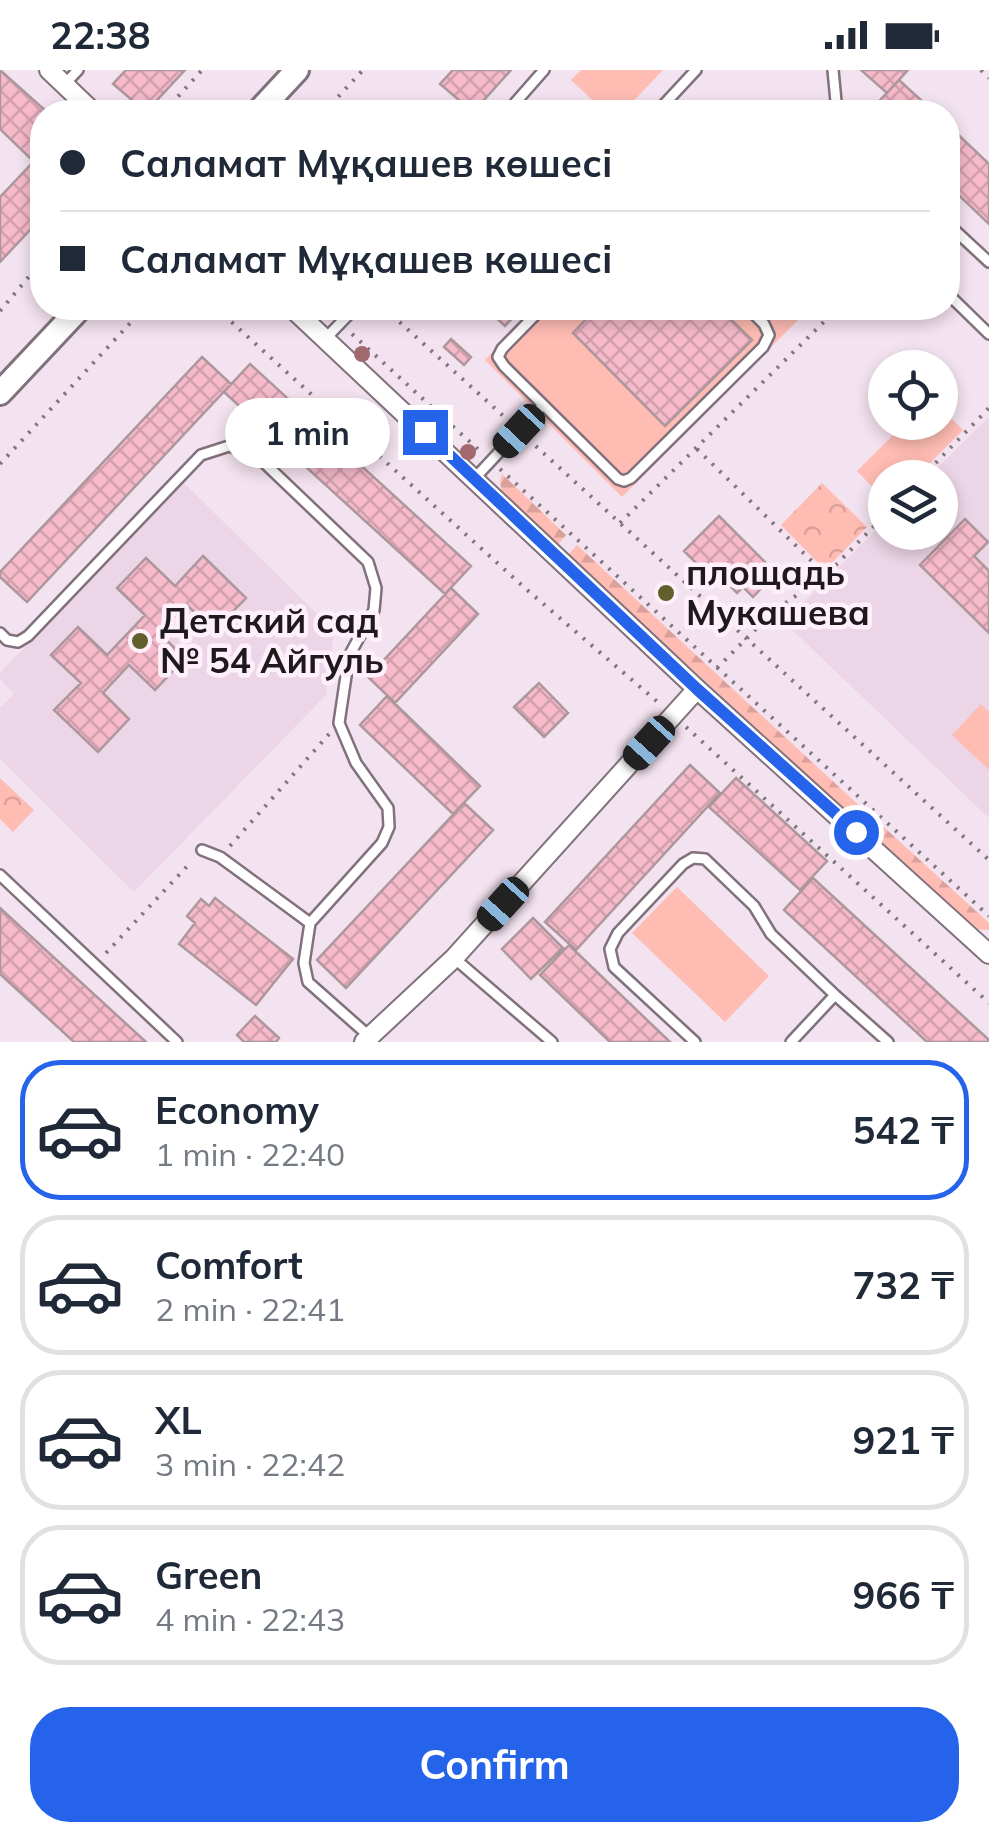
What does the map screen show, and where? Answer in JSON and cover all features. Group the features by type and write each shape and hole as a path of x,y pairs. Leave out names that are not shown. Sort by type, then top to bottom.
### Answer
{"street":[{"path":"49,70 80,100"},
{"path":"269,100 297,70"},
{"path":"0,394 69,320"},
{"path":"305,320 697,689 989,954"},
{"path":"366,1039 454,958 697,689"}],"lane":[{"path":"64,84 78,70"},
{"path":"518,100 544,70"},
{"path":"669,100 696,70"},
{"path":"833,70 836,100"},
{"path":"960,235 989,262"},
{"path":"960,306 989,334"},
{"path":"326,339 343,320"},
{"path":"530,320 498,357 624,482 763,347 769,336 760,320"},
{"path":"474,479 543,405"},
{"path":"0,634 18,642 28,636 201,454 229,446 256,455 368,562 376,588 374,610 349,656 339,723 356,763 388,808 388,827 382,843 310,923 304,962 308,982 366,1039"},
{"path":"202,850 220,857 310,923"},
{"path":"695,1042 614,967 610,949 618,933 683,864 694,858 705,859 754,906 771,934 888,1042"},
{"path":"0,875 177,1042"},
{"path":"454,958 552,1042"},
{"path":"791,1042 835,995"}],"path":[{"path":"176,100 202,70"},
{"path":"335,100 363,70"},
{"path":"980,70 989,78"},
{"path":"0,311 30,275"},
{"path":"0,464 133,320"},
{"path":"229,320 989,1003"},
{"path":"397,320 989,860"},
{"path":"620,523 826,320"},
{"path":"340,323 989,916"},
{"path":"938,460 989,408"},
{"path":"696,448 826,575"},
{"path":"717,668 772,612 826,575 868,532"},
{"path":"220,857 339,723"},
{"path":"95,965 202,850"}],"shaded area":[{"path":"989,417 989,818 784,622 868,538 868,550 958,550 958,460 945,460"},
{"path":"183,482 334,631 326,695 134,892 0,759 0,708 14,694 0,679 0,673"}],"green space":[{"path":"581,70 663,70 634,100 592,100 571,80"},
{"path":"525,320 798,320 622,497 485,360"},
{"path":"888,440 953,440 933,460 868,460"},
{"path":"868,460 868,482 857,471"},
{"path":"502,474 566,535 558,545 502,492"},
{"path":"822,483 867,527 825,570 781,525"},
{"path":"577,545 865,811 856,820 568,555"},
{"path":"981,704 989,712 989,770 952,735"},
{"path":"0,778 34,810 13,832 0,819"},
{"path":"876,820 989,923 989,930 976,929 867,830"},
{"path":"677,887 769,976 725,1022 632,933"}],"building":[{"path":"0,70 34,100 30,100 30,158 0,129"},
{"path":"126,70 185,70 157,100 132,100 113,84"},
{"path":"453,70 511,70 484,100 459,100 440,84"},
{"path":"861,70 908,70 887,93"},
{"path":"899,80 921,100 880,100"},
{"path":"960,136 989,164 989,224 960,196"},
{"path":"30,165 30,230 0,262 0,197"},
{"path":"585,320 731,320 752,340 665,426 573,333"},
{"path":"451,339 471,357 464,365 444,347"},
{"path":"202,357 231,384 27,602 0,577 0,572"},
{"path":"250,364 471,566 445,594 224,392"},
{"path":"719,516 776,573 753,597 743,587 737,593 721,577 716,583 684,551"},
{"path":"965,519 988,542 974,556 989,571 989,633 920,565 935,550 958,550 958,526"},
{"path":"203,556 246,598 214,631 187,605 159,633 185,658 155,690 129,665 103,693 129,719 98,752 54,710 81,683 51,655 78,627 107,655 145,615 117,588 146,558 175,586"},
{"path":"451,588 478,614 395,703 368,677"},
{"path":"539,683 568,713 544,737 514,707"},
{"path":"387,696 480,786 453,814 360,725"},
{"path":"690,765 720,793 576,950 545,922"},
{"path":"736,778 827,861 800,890 709,807"},
{"path":"464,803 493,830 346,988 317,960"},
{"path":"813,878 989,1042 927,1042 784,910"},
{"path":"215,898 293,959 256,1005 179,944 195,923 187,916 201,899 209,906"},
{"path":"0,908 146,1042 74,1042 0,974"},
{"path":"533,918 563,948 531,979 502,949"},
{"path":"569,945 670,1042 610,1042 540,975"},
{"path":"255,1016 279,1038 276,1042 244,1042 237,1035"}],"place":[{"name":"площадь Мукашева","path":"666,593"},
{"name":"Детский сад № 54 Айгуль","path":"140,641"}],"route":[{"path":"425,432 697,689 856,832"}]}
